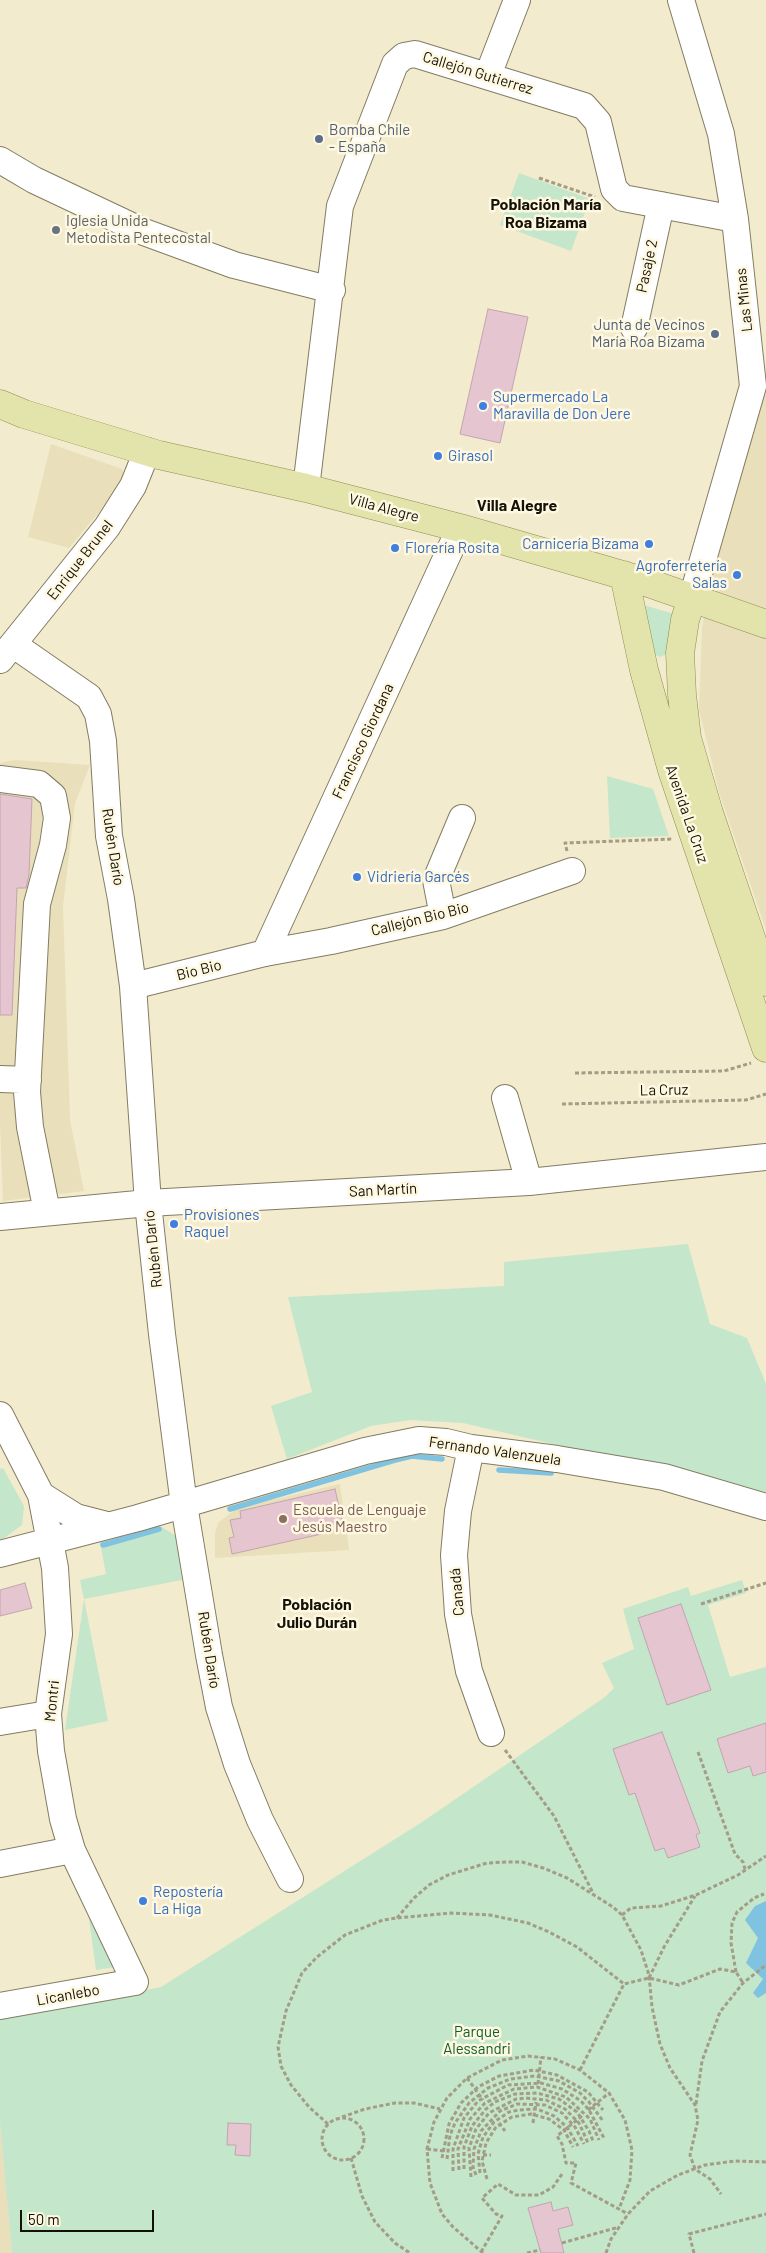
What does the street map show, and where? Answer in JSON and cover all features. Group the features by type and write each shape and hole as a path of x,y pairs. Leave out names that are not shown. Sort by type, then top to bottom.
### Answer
{"main road":[{"name":"Villa Alegre","path":"0,404 24,414 147,451 306,488 460,528 624,576 766,624"},
{"name":"Avenida La Cruz","path":"624,576 644,670 672,770 763,1054"},
{"name":"Avenida La Cruz","path":"692,598 682,634 680,667 684,717 692,759 766,982"},
{"path":"644,670 680,667"}],"street":[{"path":"488,75 517,0"},
{"name":"Las Minas","path":"681,0 721,134 760,386 692,598"},
{"name":"Callejón Gutierrez","path":"306,488 332,290 340,206 397,60 407,54 415,54 584,106 598,122 614,189 624,198"},
{"path":"0,160 34,180 144,232 234,265 332,290"},
{"path":"624,198 734,219"},
{"name":"Pasaje 2","path":"634,328 661,205"},
{"name":"Enrique Brunel","path":"7,653 108,527 133,486 147,451"},
{"name":"Francisco Giordana","path":"265,953 460,528"},
{"name":"Rubén Darío","path":"7,653 89,697 98,714 103,742 109,836 122,907 133,986 148,1203 162,1334 184,1505 219,1707 237,1764 257,1812 290,1879"},
{"path":"0,779 39,784 53,796 57,818 53,845 37,904 28,1080 30,1127 47,1212"},
{"path":"443,916 436,880 462,818"},
{"name":"Callejón Bio Bio","path":"265,953 331,941 443,916 572,871"},
{"name":"Bio Bio","path":"133,986 265,953"},
{"path":"0,1079 28,1080"},
{"path":"506,1098 528,1182"},
{"name":"San Martín","path":"0,1217 148,1203 528,1182 766,1157"},
{"name":"Montri","path":"0,1415 41,1495 51,1541 58,1594 59,1634 48,1714 56,1787 72,1850 135,1982"},
{"name":"Fernando Valenzuela","path":"0,1554 184,1505 395,1443 419,1440 446,1442 471,1448 558,1459 664,1477 766,1507"},
{"name":"Canadá","path":"471,1448 458,1511 454,1555 458,1614 469,1671 491,1733"},
{"name":"Fernando Valenzuela","path":"41,1495 76,1517 109,1525"},
{"path":"0,1722 48,1714"},
{"path":"0,1864 72,1850"},
{"name":"Licanlebo","path":"0,2006 135,1982"}],"path":[{"path":"539,178 594,196 624,198"},
{"path":"572,871 565,843 695,838"},
{"name":"La Cruz","path":"575,1073 724,1071 763,1054"},
{"name":"La Cruz","path":"562,1104 746,1100 766,1094"},
{"path":"701,1604 766,1584"},
{"path":"491,1733 554,1816 593,1893"},
{"path":"698,1752 735,1854 743,1862 745,1870"},
{"path":"622,1915 631,1908 661,1906 696,1896 718,1886 766,1856"},
{"path":"397,1918 414,1898 429,1886 448,1875 487,1863 522,1862 543,1868 593,1893 622,1915 636,1937 649,1978 652,2007 660,2044 670,2068 695,2105"},
{"path":"744,1984 736,1972 731,1943 732,1923 737,1912 754,1898 764,1894"},
{"path":"649,1978 664,1947 696,1896"},
{"path":"328,2124 299,2097 280,2066 278,2048 286,2011 302,1973 317,1957 345,1935 383,1920 473,1913 528,1923 577,1947 624,1984"},
{"path":"721,2194 710,2179 695,2169 690,2155 698,2120 695,2105 702,2061 715,2023 727,2001 752,1975 766,1965"},
{"path":"580,2070 624,1984 649,1978 679,1985 720,1970 736,1972"},
{"path":"562,2174 553,2187 540,2195 516,2195 498,2184 482,2198 496,2214 502,2216 482,2252 453,2227 439,2206 430,2183 427,2149 429,2136 440,2109 456,2087 467,2078 502,2060 528,2056 555,2059 580,2070 609,2093 625,2120 632,2150 630,2180 619,2209"},
{"path":"533,2123 541,2057"},
{"path":"442,2158 446,2135 455,2113 476,2090 488,2081 505,2074 539,2071 568,2079 588,2092 603,2110"},
{"path":"447,2159 455,2123 469,2103 479,2094 510,2079 538,2077 559,2081 570,2087 593,2106 603,2121"},
{"path":"467,2078 505,2131"},
{"path":"454,2171 453,2152 455,2138 464,2118 482,2099 508,2085 538,2082 562,2089 589,2110 604,2138"},
{"path":"459,2170 458,2152 465,2128 477,2110 485,2103 514,2089 537,2088 566,2097 585,2113 599,2140"},
{"path":"464,2168 464,2153 472,2126 488,2107 515,2094 537,2093 559,2099 580,2117 593,2142"},
{"path":"609,2093 557,2136 562,2144 566,2163 576,2163 571,2183 628,2214"},
{"path":"471,2177 469,2153 476,2129 491,2111 516,2099 536,2098 556,2104 576,2120 586,2144 573,2123 554,2109 535,2104 517,2104 494,2116 481,2131 473,2154 476,2175"},
{"path":"339,2119 352,2120 361,2128 363,2146 356,2155 350,2158 338,2159 324,2148 323,2135 328,2124 339,2119 365,2108 395,2103 414,2103 440,2109"},
{"path":"480,2173 483,2138 497,2120 519,2110 535,2109 554,2116 578,2146"},
{"path":"486,2179 481,2155 490,2134 500,2124 512,2117 534,2115 549,2118 566,2129 573,2147"},
{"path":"427,2149 490,2156"},
{"path":"350,2158 362,2196 375,2222 395,2243 410,2253"},
{"path":"606,2253 628,2214 650,2191 678,2175 695,2169 735,2161 766,2162"},
{"path":"694,2253 689,2234 766,2214"},
{"path":"562,2243 619,2228"},
{"path":"527,2253 540,2250"}],"shaded area":[{"path":"766,394 766,930 719,792 699,709 702,628 710,584 758,395"},
{"path":"51,444 122,469 125,481 69,548 28,537"},
{"path":"15,760 90,765 75,803 63,906 70,1120 84,1191 3,1201 0,1123 0,763"},
{"name":"Escuela de Lenguaje Jesús Maestro","path":"340,1484 349,1550 215,1558 215,1533 218,1523 237,1508"},
{"path":"0,2123 7,2197 12,2253 0,2253"}],"green space":[{"path":"519,173 590,199 571,251 500,225"},
{"path":"643,605 675,614 667,654 660,657 651,653"},
{"path":"607,776 653,789 669,836 610,838"},
{"path":"688,1244 710,1324 747,1338 766,1384 766,1494 463,1423 410,1420 371,1426 287,1459 271,1406 312,1392 288,1297 504,1286 504,1262"},
{"path":"3,1468 24,1506 22,1525 0,1541 0,1469"},
{"path":"162,1527 176,1536 182,1580 84,1599 80,1580 106,1574 100,1542"},
{"name":"Parque Alessandri","path":"742,1580 746,1593 708,1605 730,1677 766,1667 766,2253 12,2253 0,2123 0,2018 161,1987 422,1822 605,1697 614,1688 602,1663 634,1649 623,1609 688,1587 691,1596"},
{"path":"84,1599 108,1721 65,1730"},
{"path":"88,1912 115,1967 96,1970"}],"water":[{"path":"766,1901 766,1993 758,1998 753,1993 763,1979 746,1963 758,1938 745,1920 755,1906"}],"building":[{"path":"488,309 528,317 500,443 460,434"},
{"path":"0,794 32,799 29,875 26,888 17,888 12,1015 0,1015"},
{"name":"Escuela de Lenguaje Jesús Maestro","path":"335,1489 344,1529 232,1554 229,1538 234,1537 230,1520 241,1518 240,1511"},
{"path":"25,1583 32,1608 0,1616 0,1590"},
{"path":"681,1604 711,1690 667,1705 638,1618"},
{"path":"766,1723 766,1772 753,1776 750,1766 728,1773 717,1739"},
{"path":"662,1732 700,1833 696,1835 700,1847 668,1858 664,1848 655,1851 635,1793 629,1795 613,1749"},
{"path":"228,2123 251,2124 250,2156 235,2155 236,2145 227,2145"},
{"path":"551,2202 553,2211 568,2207 573,2225 558,2229 564,2253 541,2253 528,2208"}],"waterway":[{"path":"230,1509 395,1460 412,1456 442,1459"},
{"path":"499,1470 551,1473"},
{"path":"103,1545 159,1529"}],"place":[{"name":"Bomba Chile - España","path":"319,139"},
{"name":"Iglesia Unida Metodista Pentecostal","path":"56,230"},
{"name":"Junta de Vecinos María Roa Bizama","path":"715,334"},
{"name":"Supermercado La Maravilla de Don Jere","path":"483,406"},
{"name":"Girasol","path":"438,456"},
{"name":"Carnicería Bizama","path":"649,544"},
{"name":"Florería Rosita","path":"395,548"},
{"name":"Agroferretería Salas","path":"737,575"},
{"name":"Vidriería Garcés","path":"357,877"},
{"name":"Provisiones Raquel","path":"174,1224"},
{"name":"Escuela de Lenguaje Jesús Maestro","path":"283,1519"},
{"name":"Repostería La Higa","path":"143,1901"}],"district":[{"name":"Población María Roa Bizama","path":"546,214"},
{"name":"Villa Alegre","path":"517,506"},
{"name":"Población Julio Durán","path":"317,1614"}]}
